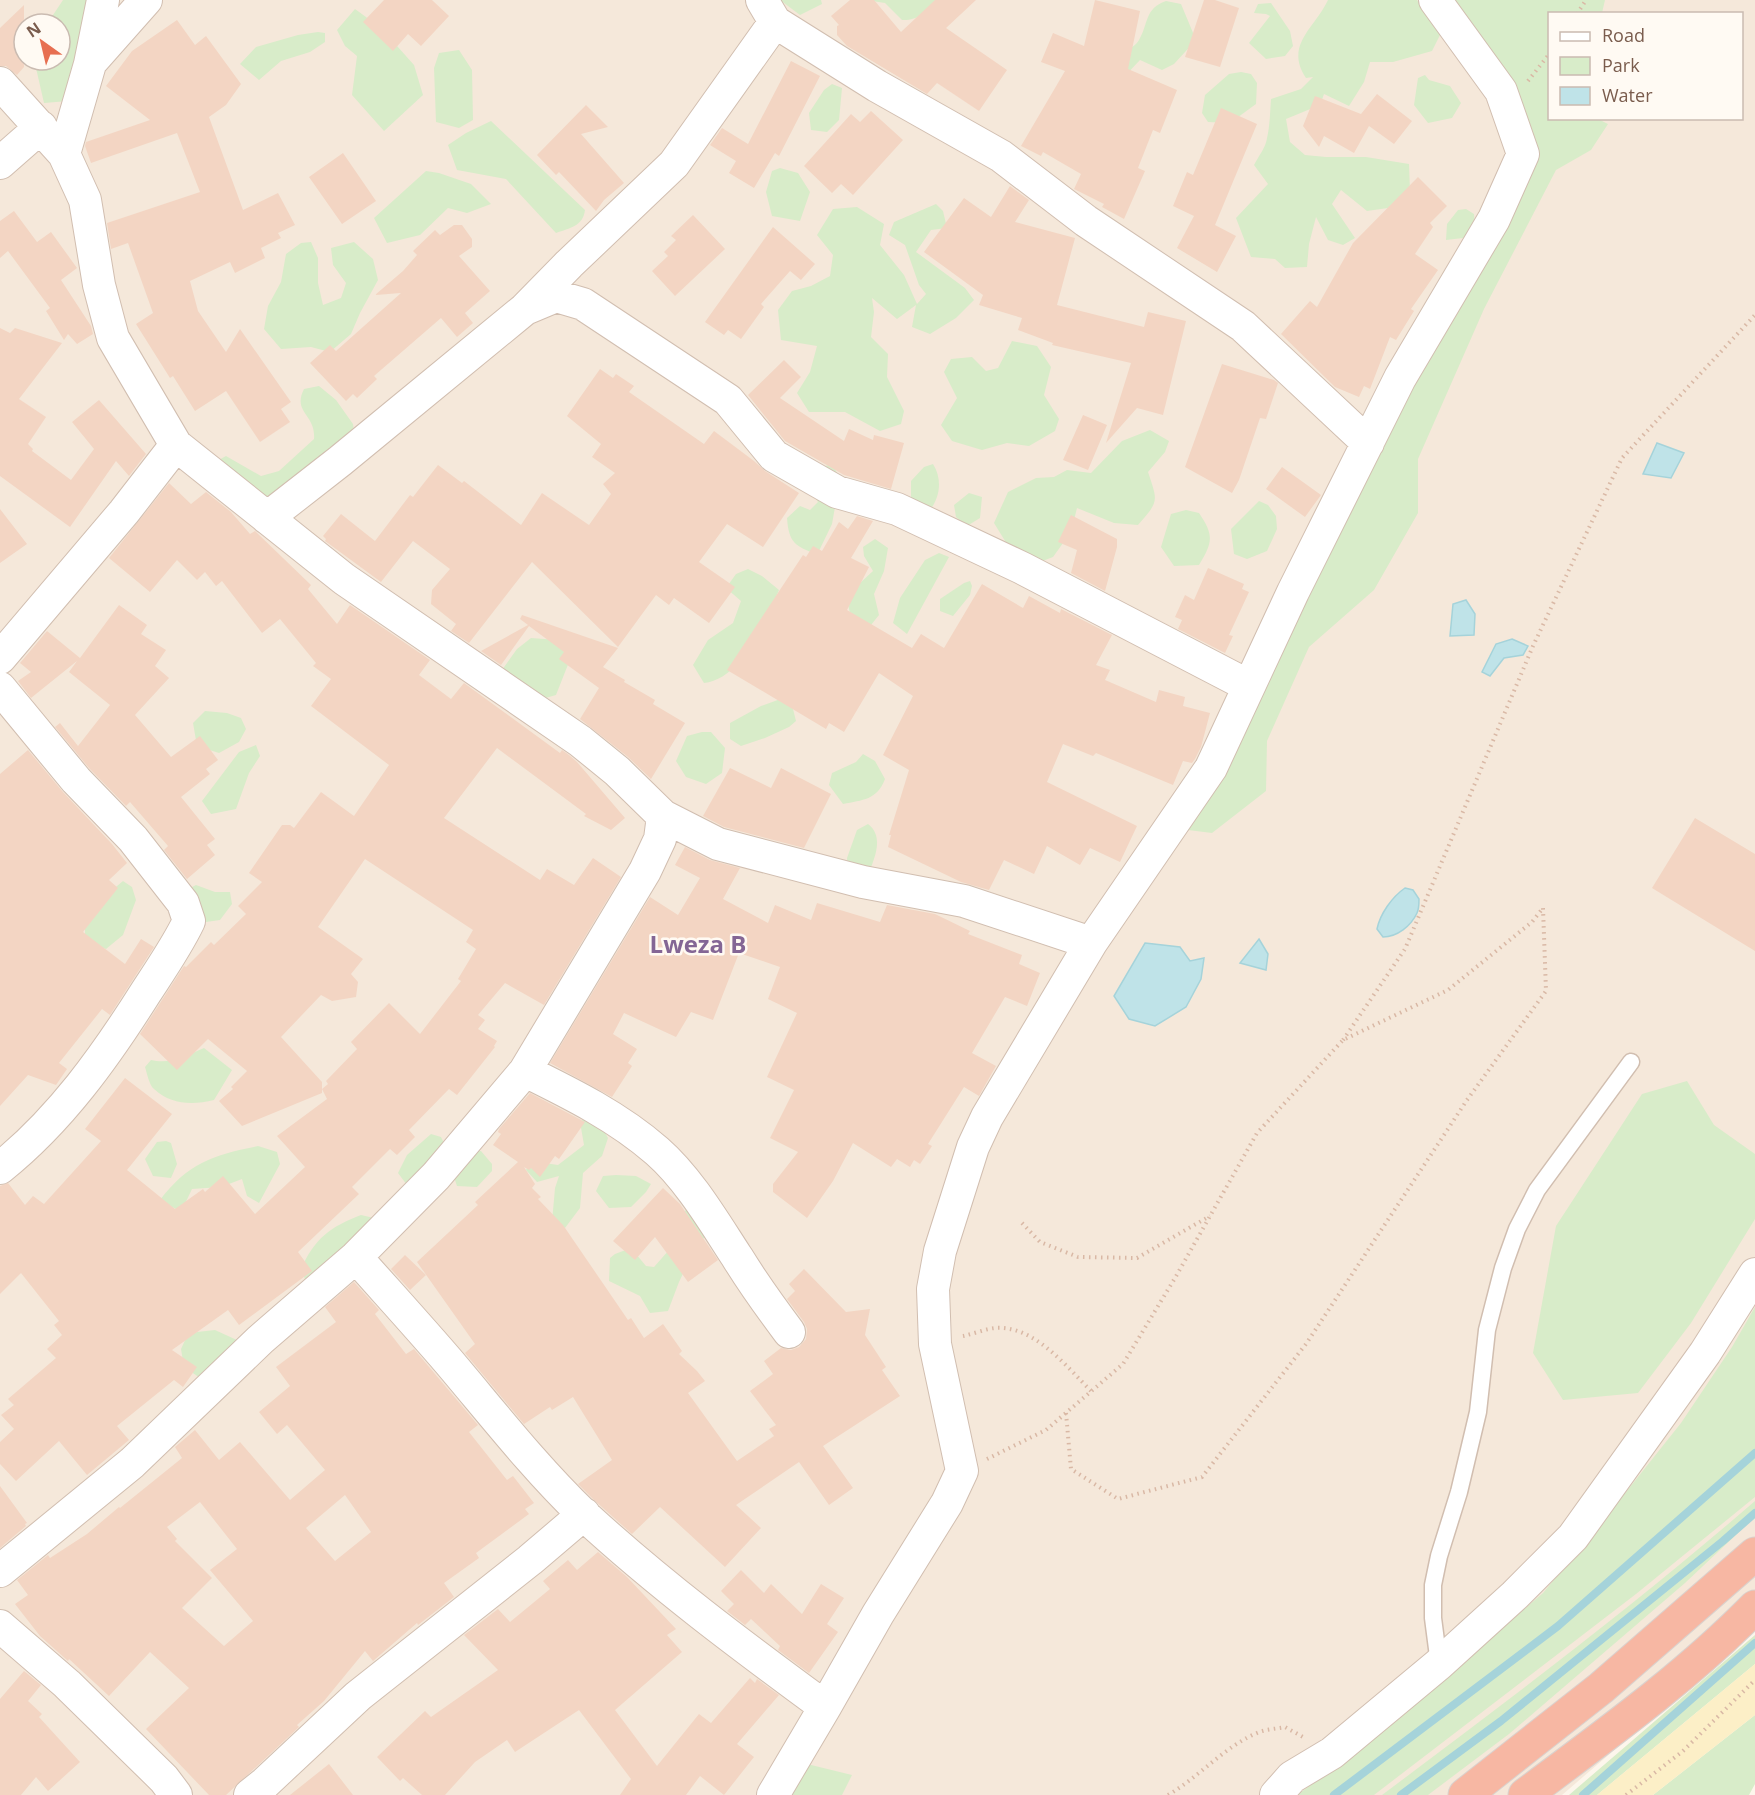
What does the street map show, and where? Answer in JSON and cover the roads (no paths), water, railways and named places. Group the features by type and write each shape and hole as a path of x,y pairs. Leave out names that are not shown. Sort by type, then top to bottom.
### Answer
{"highway":[{"path":"1465,1795 1601,1688 1755,1554"},
{"path":"1525,1795 1653,1698 1724,1638 1755,1607"}],"street":[{"path":"63,154 90,64 103,0"},
{"path":"90,64 146,0"},
{"path":"773,1795 878,1614 947,1503 962,1471 935,1344 933,1289 940,1251 973,1147 987,1118 1091,944 1211,768 1293,592 1401,378 1494,219 1523,154 1501,91 1435,0"},
{"path":"267,518 349,454 525,309 674,165 768,11 877,86 1001,156 1086,220 1243,326 1368,443"},
{"path":"0,83 63,154 85,200 99,285 113,338 176,445 344,579 580,741 618,771 663,816 718,844 863,882 964,901 1091,944"},
{"path":"0,163 41,127"},
{"path":"525,309 556,296 583,304 728,400 774,456 837,492 897,509 1022,568 1249,686"},
{"path":"0,658 124,512 176,445"},
{"path":"0,688 75,780 133,839 183,903 189,921 181,938 125,1025 75,1094 22,1150 0,1168"},
{"path":"0,1571 132,1463 260,1340 356,1257 436,1176 525,1071 645,871 660,839 663,816"},
{"path":"525,1071 586,1101 625,1126 659,1152 698,1198 747,1274 789,1332"},
{"path":"356,1257 520,1448 584,1514 723,1632 825,1707"},
{"path":"1276,1795 1292,1777 1332,1753 1439,1664 1515,1595 1573,1537 1706,1353 1755,1274"},
{"path":"250,1795 358,1696 530,1560 584,1514"},
{"path":"0,1626 67,1684 164,1779 176,1795"}],"lane":[{"path":"1439,1664 1433,1618 1433,1585 1478,1412 1486,1330 1503,1268 1517,1229 1537,1190 1631,1062"}],"water":[{"path":"1657,443 1684,453 1671,478 1643,474"},
{"path":"1466,600 1475,614 1474,635 1450,636 1453,604"},
{"path":"1512,639 1528,646 1523,655 1504,658 1490,676 1482,672 1496,644"},
{"path":"1405,888 1413,890 1419,899 1417,913 1403,930 1383,937 1377,929 1381,918 1391,901"},
{"path":"1259,939 1268,954 1266,970 1240,963"},
{"path":"1145,943 1180,947 1190,961 1204,958 1201,979 1186,1007 1155,1026 1129,1019 1114,996"}],"waterway":[{"path":"1334,1795 1558,1626 1755,1453"},
{"path":"1401,1795 1501,1721 1755,1513"},
{"path":"1583,1795 1755,1643"}],"district":[{"name":"Lweza B","path":"698,943"}]}
